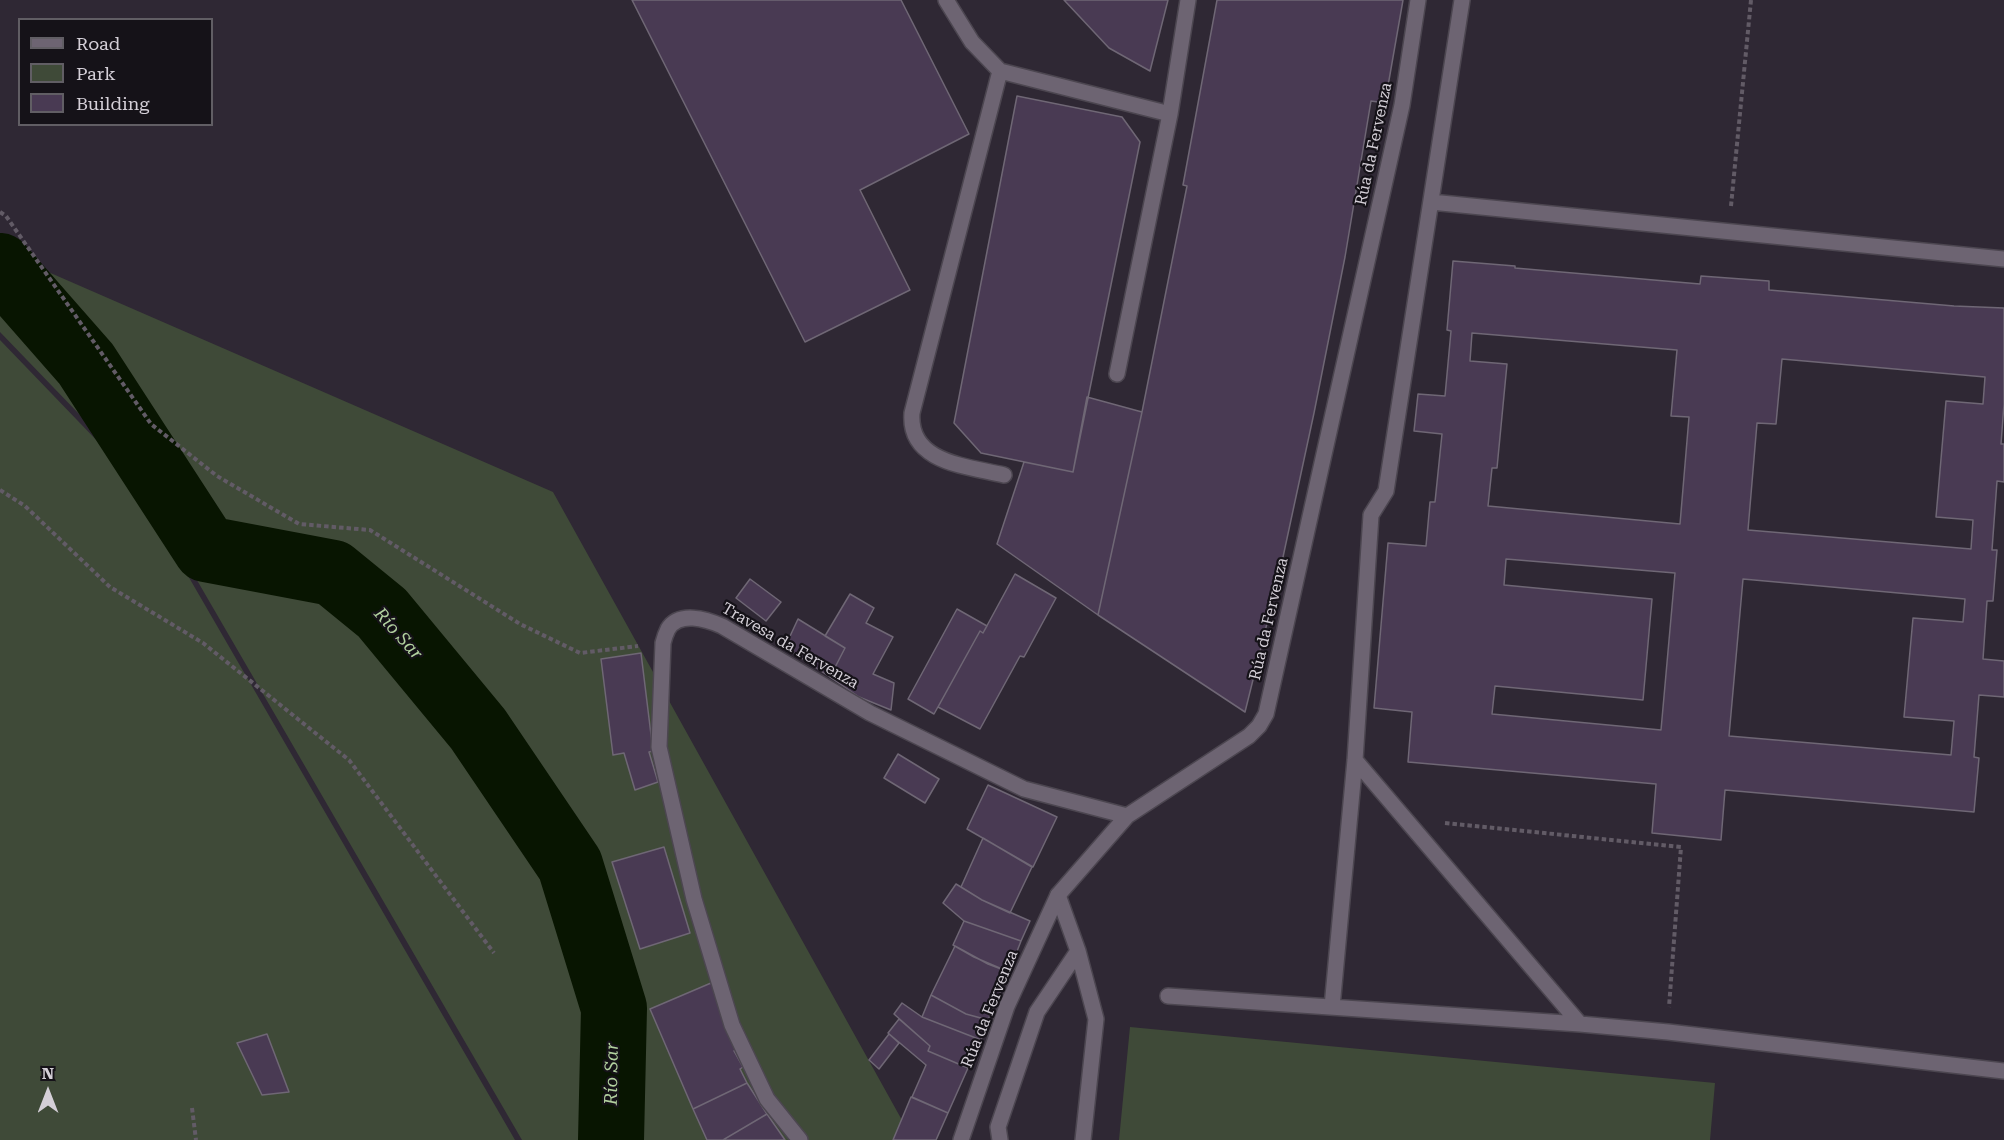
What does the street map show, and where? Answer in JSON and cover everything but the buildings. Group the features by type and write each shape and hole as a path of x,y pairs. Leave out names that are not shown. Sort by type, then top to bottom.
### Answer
{"street":[{"path":"946,0 972,42 1000,72 1170,114"},
{"path":"1117,374 1170,114 1188,0"},
{"name":"Rúa da Fervenza","path":"961,1140 1007,1006 1058,896 1127,816 1249,736 1266,714 1402,105 1418,0"},
{"path":"1332,1007 1355,760 1371,515 1386,491 1462,0"},
{"path":"1000,72 915,401 911,426 916,439 929,453 946,460 1004,475"},
{"path":"1431,202 2004,259"},
{"name":"Travesa da Fervenza","path":"663,643 669,627 685,618 706,618 870,713 1024,789 1127,816"},
{"path":"663,643 660,747 694,898 732,1024 767,1099 800,1140"},
{"path":"1355,760 1580,1024"},
{"path":"1058,896 1078,951 1096,1019 1083,1140"},
{"path":"1000,1140 998,1127 1038,1012 1078,951"},
{"path":"1168,996 1580,1024 2004,1071"}],"path":[{"path":"1729,231 1750,0"},
{"path":"0,213 6,216 150,424 217,476 298,524 370,530 520,624 580,653 663,643"},
{"path":"0,490 25,506 110,586 203,643 349,760 494,953"},
{"path":"1405,819 1681,847 1668,1032"},
{"path":"192,1108 196,1140"}],"green space":[{"path":"0,251 553,492 913,1140 522,1140 133,470 0,332"},
{"path":"0,340 129,474 515,1140 0,1140"},
{"path":"1130,1027 1715,1083 1710,1140 1119,1140"}],"waterway":[{"name":"Río Sar","path":"0,266 86,364 206,549 333,573 382,613 478,729 570,865 614,1008 611,1140"}]}
